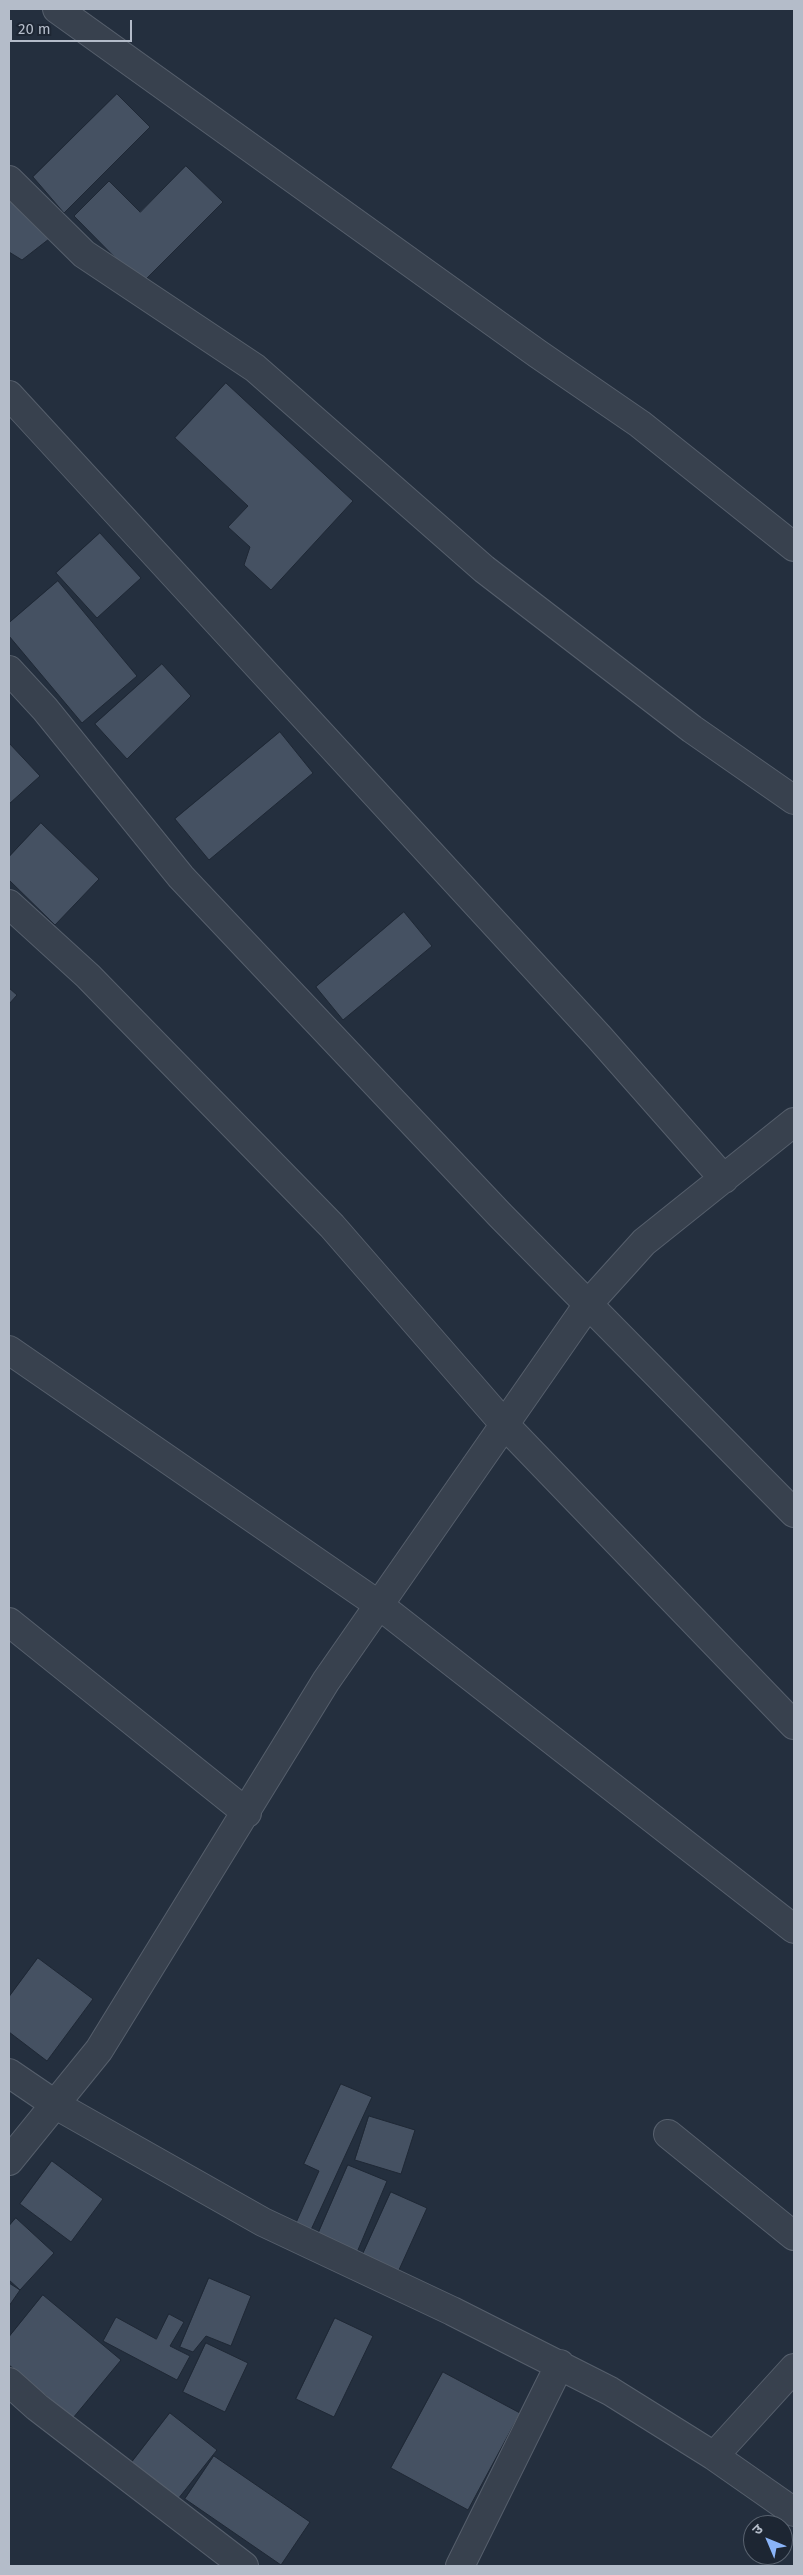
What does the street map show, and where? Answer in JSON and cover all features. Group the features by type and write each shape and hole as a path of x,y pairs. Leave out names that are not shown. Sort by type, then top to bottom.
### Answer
{"street":[{"path":"57,9 538,354 640,424 794,547"},
{"path":"9,180 84,254 255,368 484,570 692,729 794,800"},
{"path":"9,395 592,1030 724,1179"},
{"path":"9,670 45,709 180,877 500,1215 589,1303 794,1513"},
{"path":"9,904 88,976 332,1226 505,1425 794,1725"},
{"path":"9,2161 99,2050 247,1813 326,1681 589,1303 644,1242 794,1122"},
{"path":"9,1350 379,1606 794,1929"},
{"path":"9,1622 247,1813"},
{"path":"9,2073 56,2105 263,2222 560,2364 610,2391 714,2456 794,2512"},
{"path":"668,2134 794,2236"},
{"path":"460,2566 560,2364"},
{"path":"714,2456 794,2368"},
{"path":"9,2382 37,2407 244,2566"}],"building":[{"path":"117,94 150,127 64,213 33,177"},
{"path":"186,166 223,202 141,284 74,216 109,181 140,212"},
{"path":"11,198 49,239 22,260 9,252 9,201"},
{"path":"226,383 353,501 271,590 244,565 250,547 228,527 248,506 175,438"},
{"path":"100,533 141,578 97,618 56,573"},
{"path":"58,581 137,676 82,723 9,636 9,623"},
{"path":"162,664 191,696 127,759 95,724"},
{"path":"280,732 313,773 209,860 175,819"},
{"path":"9,743 40,776 9,804"},
{"path":"41,823 99,879 55,925 9,880 9,857"},
{"path":"404,912 432,946 343,1020 316,987"},
{"path":"9,988 17,995 9,1004"},
{"path":"38,1958 93,1999 47,2061 9,2032 9,1997"},
{"path":"341,2084 372,2097 310,2232 295,2225 319,2171 304,2164"},
{"path":"369,2116 415,2130 401,2174 355,2160"},
{"path":"52,2161 103,2199 71,2242 20,2204"},
{"path":"348,2165 387,2181 355,2257 315,2241"},
{"path":"391,2192 427,2208 398,2272 362,2256"},
{"path":"16,2218 54,2253 20,2290 9,2280 9,2226"},
{"path":"209,2278 251,2296 231,2346 206,2336 193,2352 180,2347"},
{"path":"9,2283 20,2290 9,2306"},
{"path":"43,2295 121,2360 73,2418 9,2365 9,2337"},
{"path":"169,2314 184,2322 170,2346 190,2356 177,2380 103,2341 116,2317 156,2339"},
{"path":"335,2318 373,2336 334,2417 296,2399"},
{"path":"206,2343 248,2363 225,2412 183,2392"},
{"path":"443,2372 520,2413 468,2510 391,2468"},
{"path":"170,2413 217,2450 178,2499 132,2462"},
{"path":"214,2456 310,2522 281,2565 185,2499"}]}
